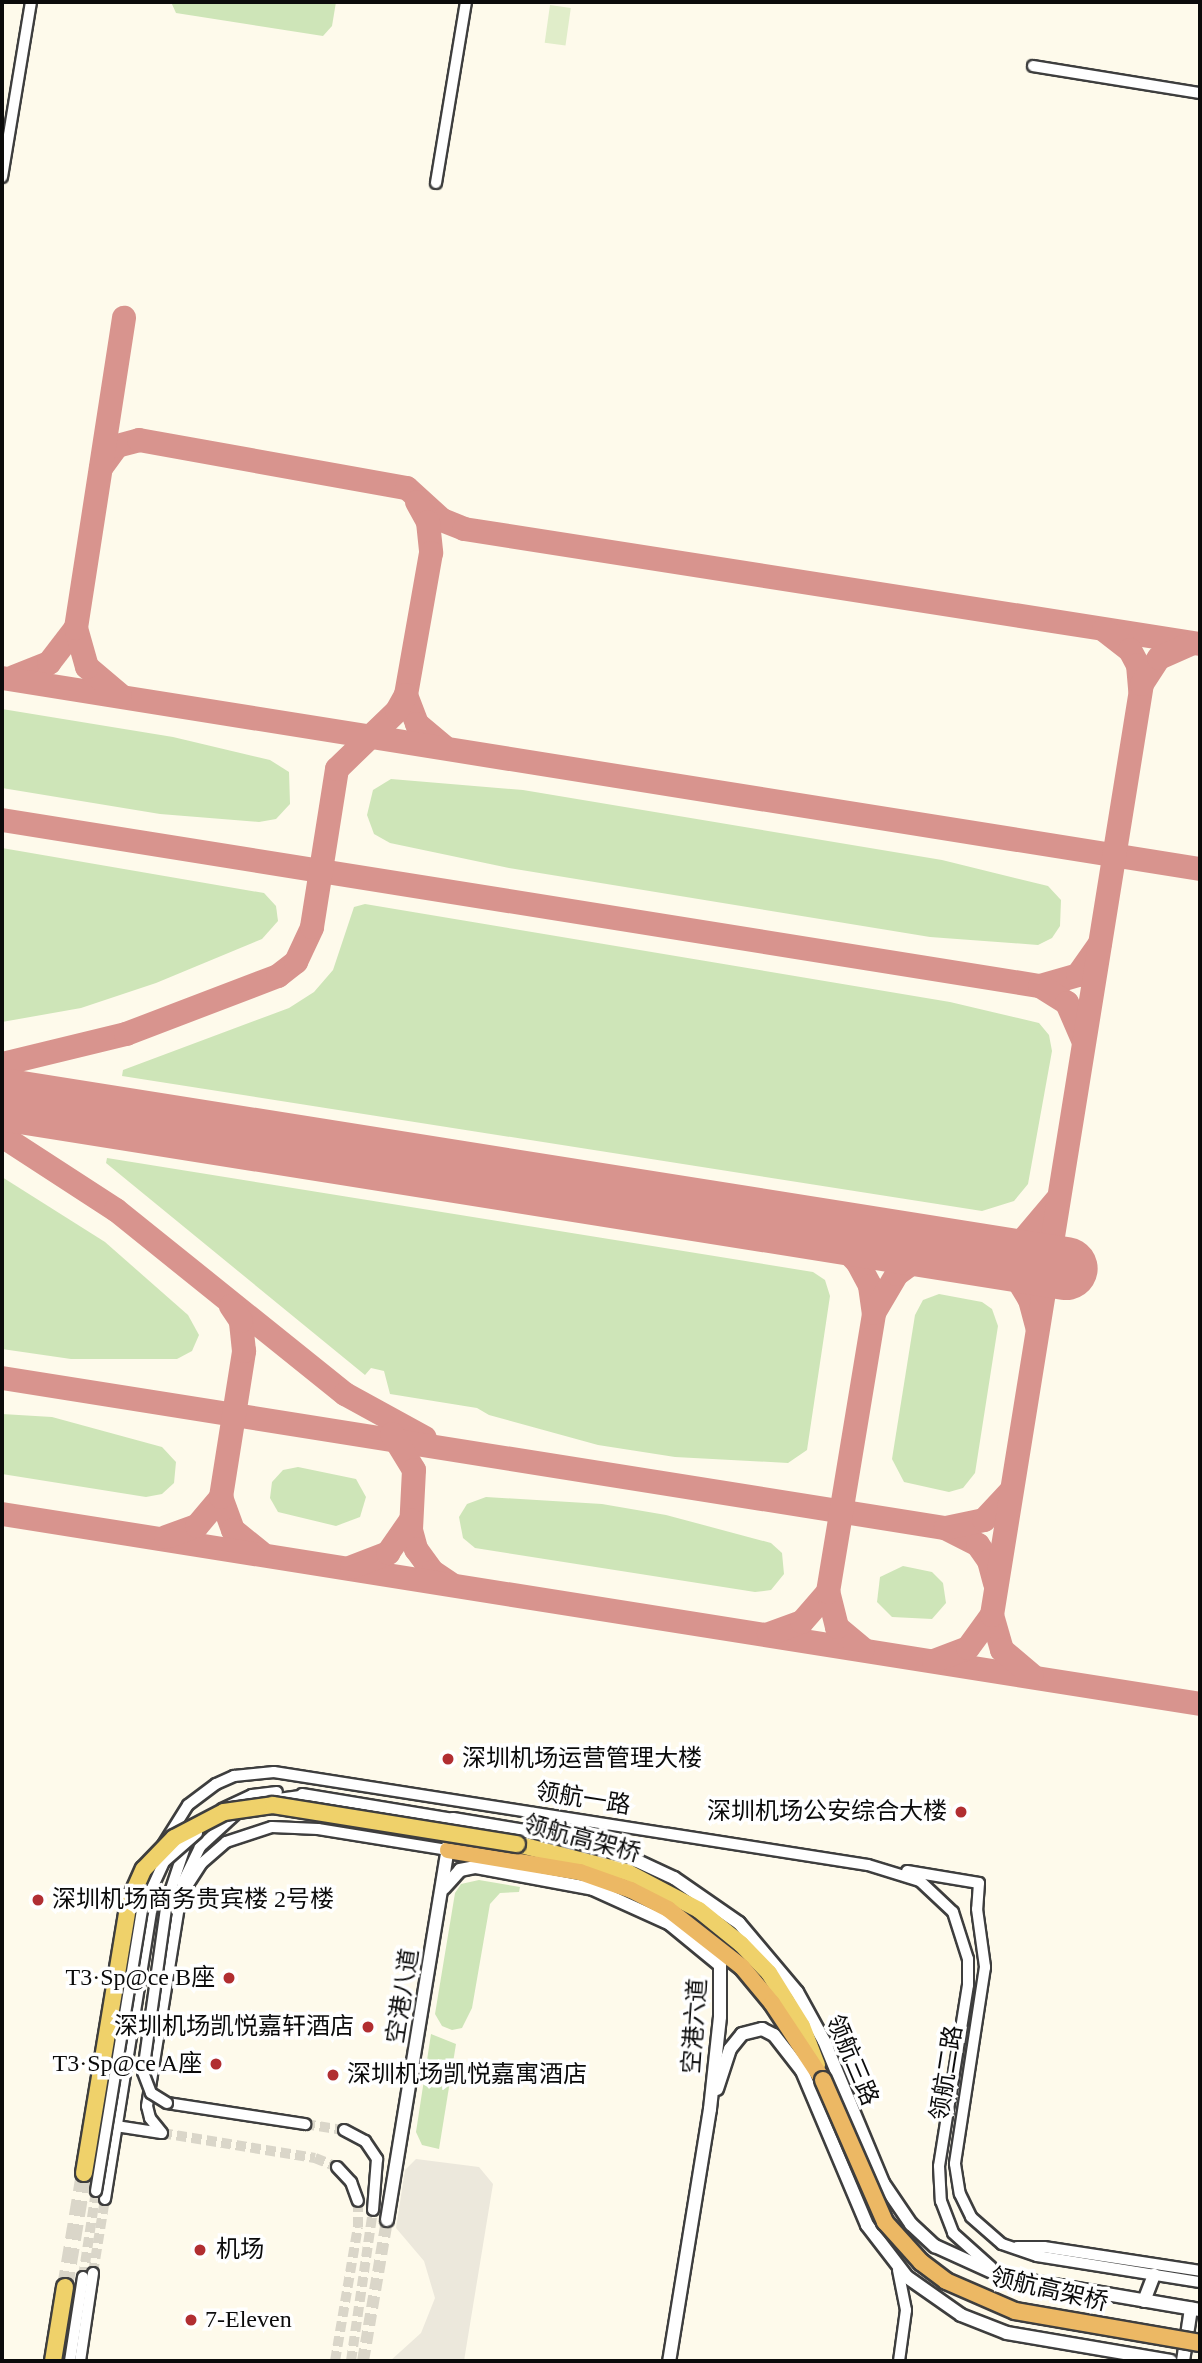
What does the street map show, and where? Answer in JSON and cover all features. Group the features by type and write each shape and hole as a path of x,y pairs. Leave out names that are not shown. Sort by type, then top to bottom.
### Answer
{"highway":[{"path":"448,1850 580,1872 651,1899 724,1950 772,2003 826,2087"},
{"name":"领航高架桥","path":"826,2087 886,2222 915,2255 946,2281 1015,2311 1200,2343"},
{"path":"1171,2338 1200,2336"}],"main road":[{"name":"领航高架桥","path":"84,2173 119,1943 137,1880 157,1853 187,1829 224,1812 273,1805 557,1852 654,1884 714,1921 758,1961 790,2004 826,2087"},
{"path":"53,2361 65,2287"}],"street":[{"path":"2,177 31,2"},
{"path":"436,183 466,2"},
{"path":"1033,66 1200,93"},
{"name":"领航一路","path":"105,2199 164,1843 188,1805 234,1776 293,1774 898,1870 933,1889 953,1912 968,1959 968,1985 939,2166 941,2202 953,2233 965,2247 992,2268 1027,2281"},
{"path":"305,2124 167,2103 151,2093 143,2071 167,1900 185,1846 216,1813 252,1795 306,1795 453,1819"},
{"path":"117,2126 162,2133 153,2124 147,2106 178,1904 193,1858 221,1824 257,1803 306,1795"},
{"path":"96,2191 136,1938 153,1880 170,1855 200,1831 235,1814 273,1805"},
{"name":"空港八道","path":"387,2220 453,1819"},
{"name":"领航三路","path":"453,1819 590,1845 633,1859 697,1892 739,1923 784,1973 811,2017 826,2087 860,2212 896,2266 943,2304 982,2325 1035,2339 1171,2361"},
{"path":"178,1904 193,1875 214,1852 260,1829 298,1826 448,1850"},
{"name":"空港六道","path":"441,1895 454,1875 467,1868 570,1883 632,1903 703,1947 714,1957 722,1973 710,2109 669,2361"},
{"name":"领航二路","path":"898,1870 979,1883 977,1909 985,1966 956,2179 971,2217 1010,2247 1043,2258 1200,2283"},
{"name":"领航三路","path":"710,2109 730,2049 751,2029 774,2035 826,2087 890,2195 921,2235 949,2255 985,2271 1027,2281 1196,2310"},
{"path":"344,2130 365,2141 374,2153 379,2171 373,2210"},
{"path":"337,2167 351,2182 358,2201"},
{"path":"860,2212 870,2219 883,2216 890,2207 890,2195"},
{"path":"1010,2247 1044,2247 1200,2271"},
{"path":"896,2266 906,2310 899,2361"},
{"path":"80,2361 93,2273"},
{"path":"1144,2301 1154,2275"},
{"path":"69,2361 83,2277"},
{"path":"1183,2361 1196,2310"}],"green space":[{"path":"171,2 336,2 332,26 323,36 176,13"},
{"path":"550,5 571,8 566,46 545,43"},
{"path":"2,709 173,737 270,760 289,772 290,804 276,819 259,822 160,814 2,788"},
{"path":"391,779 523,790 942,860 1048,886 1061,900 1060,926 1052,938 1038,945 930,937 509,868 390,843 374,834 367,815 373,790"},
{"path":"2,848 264,893 276,906 278,921 262,939 156,983 81,1008 2,1022"},
{"path":"365,904 950,1002 1039,1023 1049,1035 1052,1051 1028,1184 1014,1201 982,1211 122,1076 123,1070 289,1008 314,992 333,970 354,907"},
{"path":"107,1158 813,1272 825,1280 830,1296 807,1450 788,1463 675,1457 598,1445 489,1415 477,1408 390,1394 384,1371 371,1368 365,1375 106,1163"},
{"path":"2,1177 105,1242 188,1315 199,1335 192,1351 177,1359 71,1359 2,1349"},
{"path":"939,1294 982,1302 992,1309 998,1326 975,1473 963,1488 949,1492 904,1482 892,1459 915,1315 923,1300"},
{"path":"2,1414 52,1417 162,1447 176,1462 174,1483 162,1494 146,1497 2,1474"},
{"path":"298,1467 356,1479 366,1497 360,1517 336,1526 278,1512 270,1498 272,1482 283,1470"},
{"path":"486,1497 602,1504 666,1515 771,1543 782,1553 784,1574 771,1590 755,1592 475,1548 463,1538 459,1517 467,1504"},
{"path":"903,1566 932,1572 943,1583 946,1603 932,1619 892,1617 877,1602 880,1577"},
{"path":"479,1880 520,1887 519,1892 500,1893 490,1904 472,2008 462,2028 452,2030 442,2026 435,2014 455,1893 461,1884"},
{"path":"431,2034 456,2044 439,2149 422,2145 416,2132"}],"shaded area":[{"path":"416,2159 479,2167 493,2184 464,2361 390,2361 421,2333 435,2298 424,2261 396,2228 405,2170"}],"taxiway":[{"path":"120,695 87,667 76,628 124,318"},
{"path":"101,468 117,446 139,440 407,488 442,520 464,529 1200,644"},
{"path":"417,502 428,522 431,553 406,695 417,724 444,747"},
{"path":"14,677 49,663 76,628"},
{"path":"1104,630 1130,650 1138,665 1140,690"},
{"path":"934,1661 968,1648 992,1615 1142,684 1159,658 1190,644"},
{"path":"2,678 1200,869"},
{"path":"2,1064 126,1034 278,976 296,962 312,927 337,769 397,711 406,695"},
{"path":"2,820 1040,986 1078,975 1100,944"},
{"path":"1040,986 1067,1003 1083,1040"},
{"path":"2,1136 116,1210 345,1394 425,1438"},
{"path":"970,1253 1004,1249 1024,1239 1056,1201"},
{"path":"803,1226 839,1243 858,1263 870,1286 874,1313"},
{"path":"863,1649 837,1627 828,1592 874,1313 897,1274 916,1260 949,1249"},
{"path":"974,1254 1001,1265 1018,1280 1030,1300 1037,1327"},
{"path":"166,1537 197,1526 221,1497 244,1351 241,1321 231,1306"},
{"path":"2,1378 945,1528 978,1545 989,1561 995,1583"},
{"path":"392,1434 414,1470 411,1530 416,1549 433,1572 451,1584"},
{"path":"946,1528 984,1520 1010,1492"},
{"path":"221,1497 233,1530 261,1553"},
{"path":"2,1514 1200,1704"},
{"path":"352,1567 388,1553 411,1520"},
{"path":"769,1634 802,1622 828,1592"},
{"path":"992,1615 1002,1650 1032,1675"}],"runway":[{"path":"2,1099 1066,1268"}],"tunnel":[{"path":"305,2124 344,2130"},
{"path":"162,2133 315,2158 337,2167"},
{"path":"65,2287 84,2173"},
{"path":"83,2277 96,2191"},
{"path":"93,2273 105,2199"},
{"path":"335,2361 358,2227 358,2201"},
{"path":"351,2361 373,2210"},
{"path":"363,2361 387,2220"}],"place":[{"name":"深圳机场运营管理大楼","path":"448,1759"},
{"name":"深圳机场公安综合大楼","path":"961,1812"},
{"name":"深圳机场商务贵宾楼 2号楼","path":"38,1900"},
{"name":"T3·Sp@ce B座","path":"229,1978"},
{"name":"深圳机场凯悦嘉轩酒店","path":"368,2027"},
{"name":"T3·Sp@ce A座","path":"216,2064"},
{"name":"深圳机场凯悦嘉寓酒店","path":"333,2075"},
{"name":"机场","path":"200,2250"},
{"name":"7-Eleven","path":"191,2320"}]}
